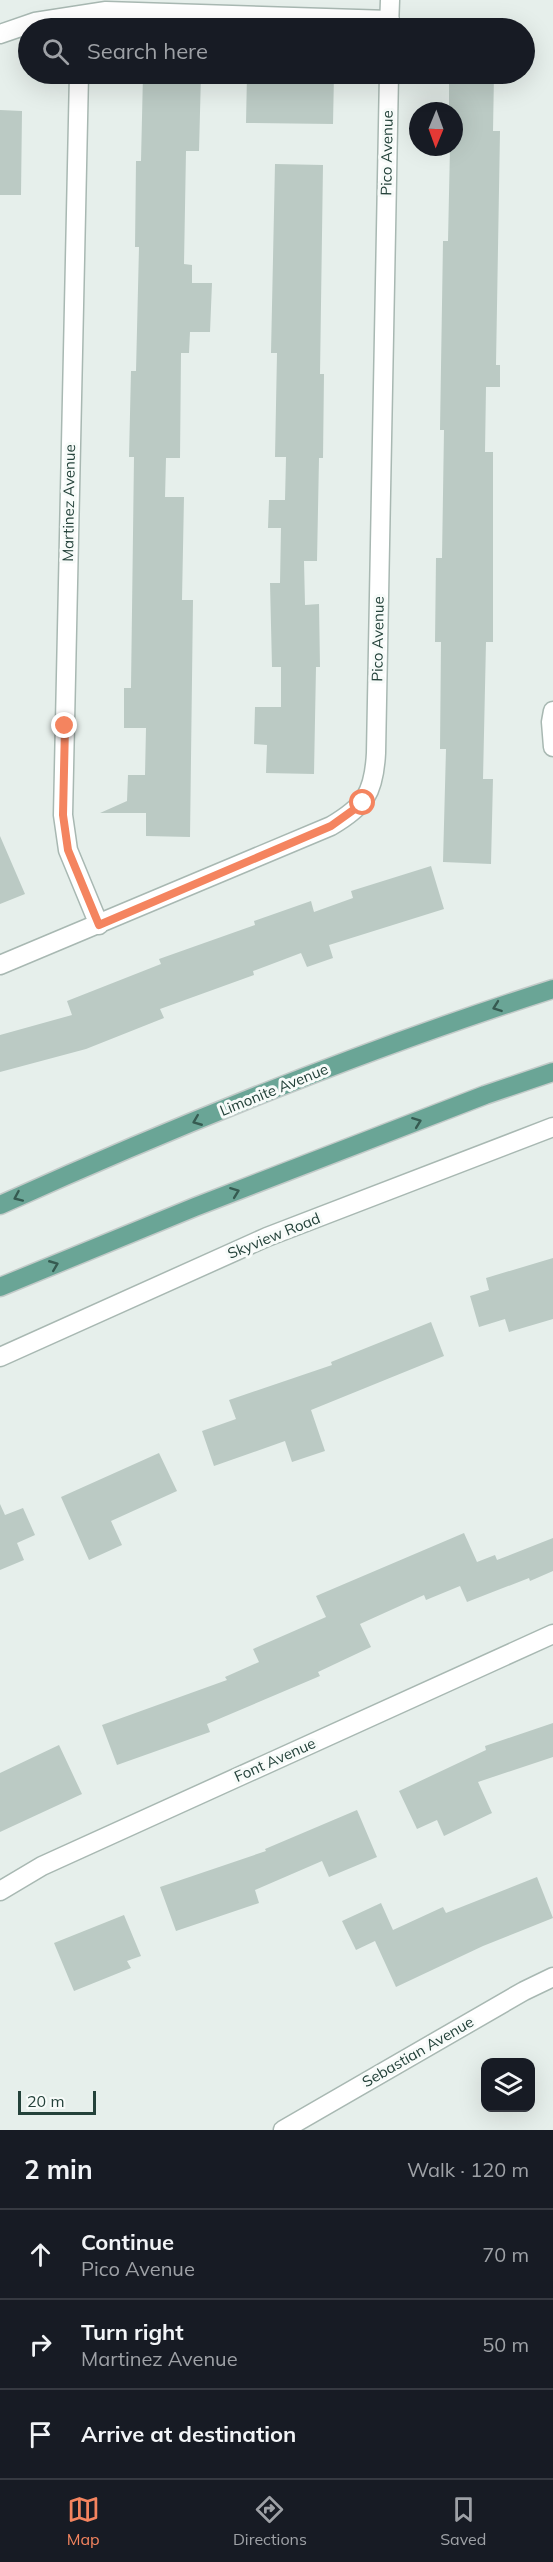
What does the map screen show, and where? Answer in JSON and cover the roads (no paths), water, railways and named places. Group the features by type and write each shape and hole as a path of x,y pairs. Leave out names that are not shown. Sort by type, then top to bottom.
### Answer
{"main road":[{"name":"Limonite Avenue","path":"0,1205 110,1156 328,1068 553,989"},
{"path":"0,1287 218,1198 485,1095 553,1072"}],"street":[{"path":"389,18 390,0"},
{"path":"88,18 106,11 258,18"},
{"path":"0,34 18,28"},
{"name":"Martinez Avenue","path":"79,84 63,815 68,850 99,925"},
{"name":"Pico Avenue","path":"0,965 331,826 363,803 371,788 376,753 388,84"},
{"path":"553,711 551,722 553,747"},
{"name":"Skyview Road","path":"0,1357 267,1237 553,1127"},
{"name":"Font Avenue","path":"0,1891 42,1866 553,1634"},
{"name":"Sebastian Avenue","path":"283,2130 524,1991 553,1977"}]}
